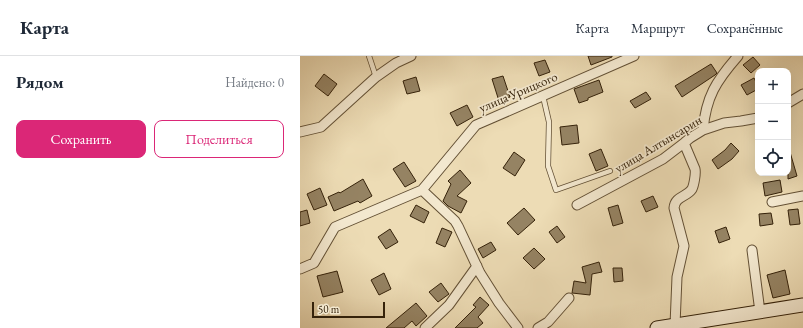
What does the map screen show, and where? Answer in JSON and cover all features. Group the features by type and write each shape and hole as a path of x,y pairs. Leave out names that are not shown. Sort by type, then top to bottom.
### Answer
{"street":[{"path":"300,132 321,127 376,77 411,56"},
{"name":"улица Урицкого","path":"300,269 314,263 335,227 422,190 476,125 634,56"},
{"path":"703,130 704,116 709,98 716,83 738,56"},
{"path":"791,101 803,94"},
{"name":"улица Алтынсарин","path":"577,205 663,159 703,130 724,123 755,119"},
{"path":"675,325 677,277 684,246 674,208 676,201 691,190 696,172 684,143"},
{"path":"422,190 455,221 477,266 499,303 518,328"},
{"path":"772,202 803,196"},
{"path":"752,250 760,312"},
{"path":"425,328 449,305 477,266"},
{"path":"538,328 548,322 569,298"},
{"path":"657,328 803,305"}],"lane":[{"path":"369,56 376,77"},
{"path":"543,96 549,122 548,166 556,190 610,171"}],"building":[{"path":"588,56 612,56 612,57 591,65"},
{"path":"753,57 760,65 751,73 743,65"},
{"path":"545,60 550,72 539,76 534,63"},
{"path":"711,64 717,73 682,97 675,86"},
{"path":"324,74 337,84 328,96 315,86"},
{"path":"503,76 510,97 499,101 492,79"},
{"path":"416,77 420,91 407,94 403,81"},
{"path":"754,78 755,91 747,95 741,85"},
{"path":"599,80 603,92 579,103 574,89"},
{"path":"646,92 651,99 635,108 630,101"},
{"path":"467,105 473,117 457,126 450,113"},
{"path":"577,125 579,143 562,145 560,127"},
{"path":"731,143 739,151 732,159 718,169 712,160 725,150"},
{"path":"601,149 608,166 596,171 589,154"},
{"path":"514,152 525,160 515,176 503,168"},
{"path":"791,155 797,176 788,179 788,176 791,176"},
{"path":"404,162 416,181 405,187 393,169"},
{"path":"460,170 471,183 457,196 467,201 461,213 448,206 443,201 451,184 448,181"},
{"path":"363,179 372,196 360,203 358,201 334,211 328,197 339,192 340,193"},
{"path":"780,180 782,192 765,196 763,183"},
{"path":"320,188 327,205 314,210 307,194"},
{"path":"653,196 658,207 646,212 641,201"},
{"path":"416,205 429,212 424,223 410,216"},
{"path":"618,205 623,223 613,226 608,208"},
{"path":"524,208 535,220 518,235 507,223"},
{"path":"798,209 800,224 790,225 788,210"},
{"path":"307,210 310,223 300,226 300,212"},
{"path":"771,213 773,224 760,226 759,214"},
{"path":"557,226 565,237 557,243 549,232"},
{"path":"726,227 730,239 719,243 715,231"},
{"path":"442,228 452,232 445,247 436,243"},
{"path":"390,229 398,242 386,249 378,237"},
{"path":"491,242 496,250 483,258 478,249"},
{"path":"534,248 545,259 534,269 523,258"},
{"path":"599,262 602,272 592,274 590,295 572,293 574,281 586,283 582,267"},
{"path":"613,268 622,268 623,281 614,282"},
{"path":"785,270 790,294 773,298 767,275"},
{"path":"337,271 343,292 323,297 317,276"},
{"path":"384,273 391,289 379,295 371,280"},
{"path":"441,283 449,294 438,302 429,292"},
{"path":"480,297 489,305 478,317 483,323 477,328 455,328 476,307 473,305"},
{"path":"416,303 427,316 416,326 412,321 404,328 386,328"}]}
